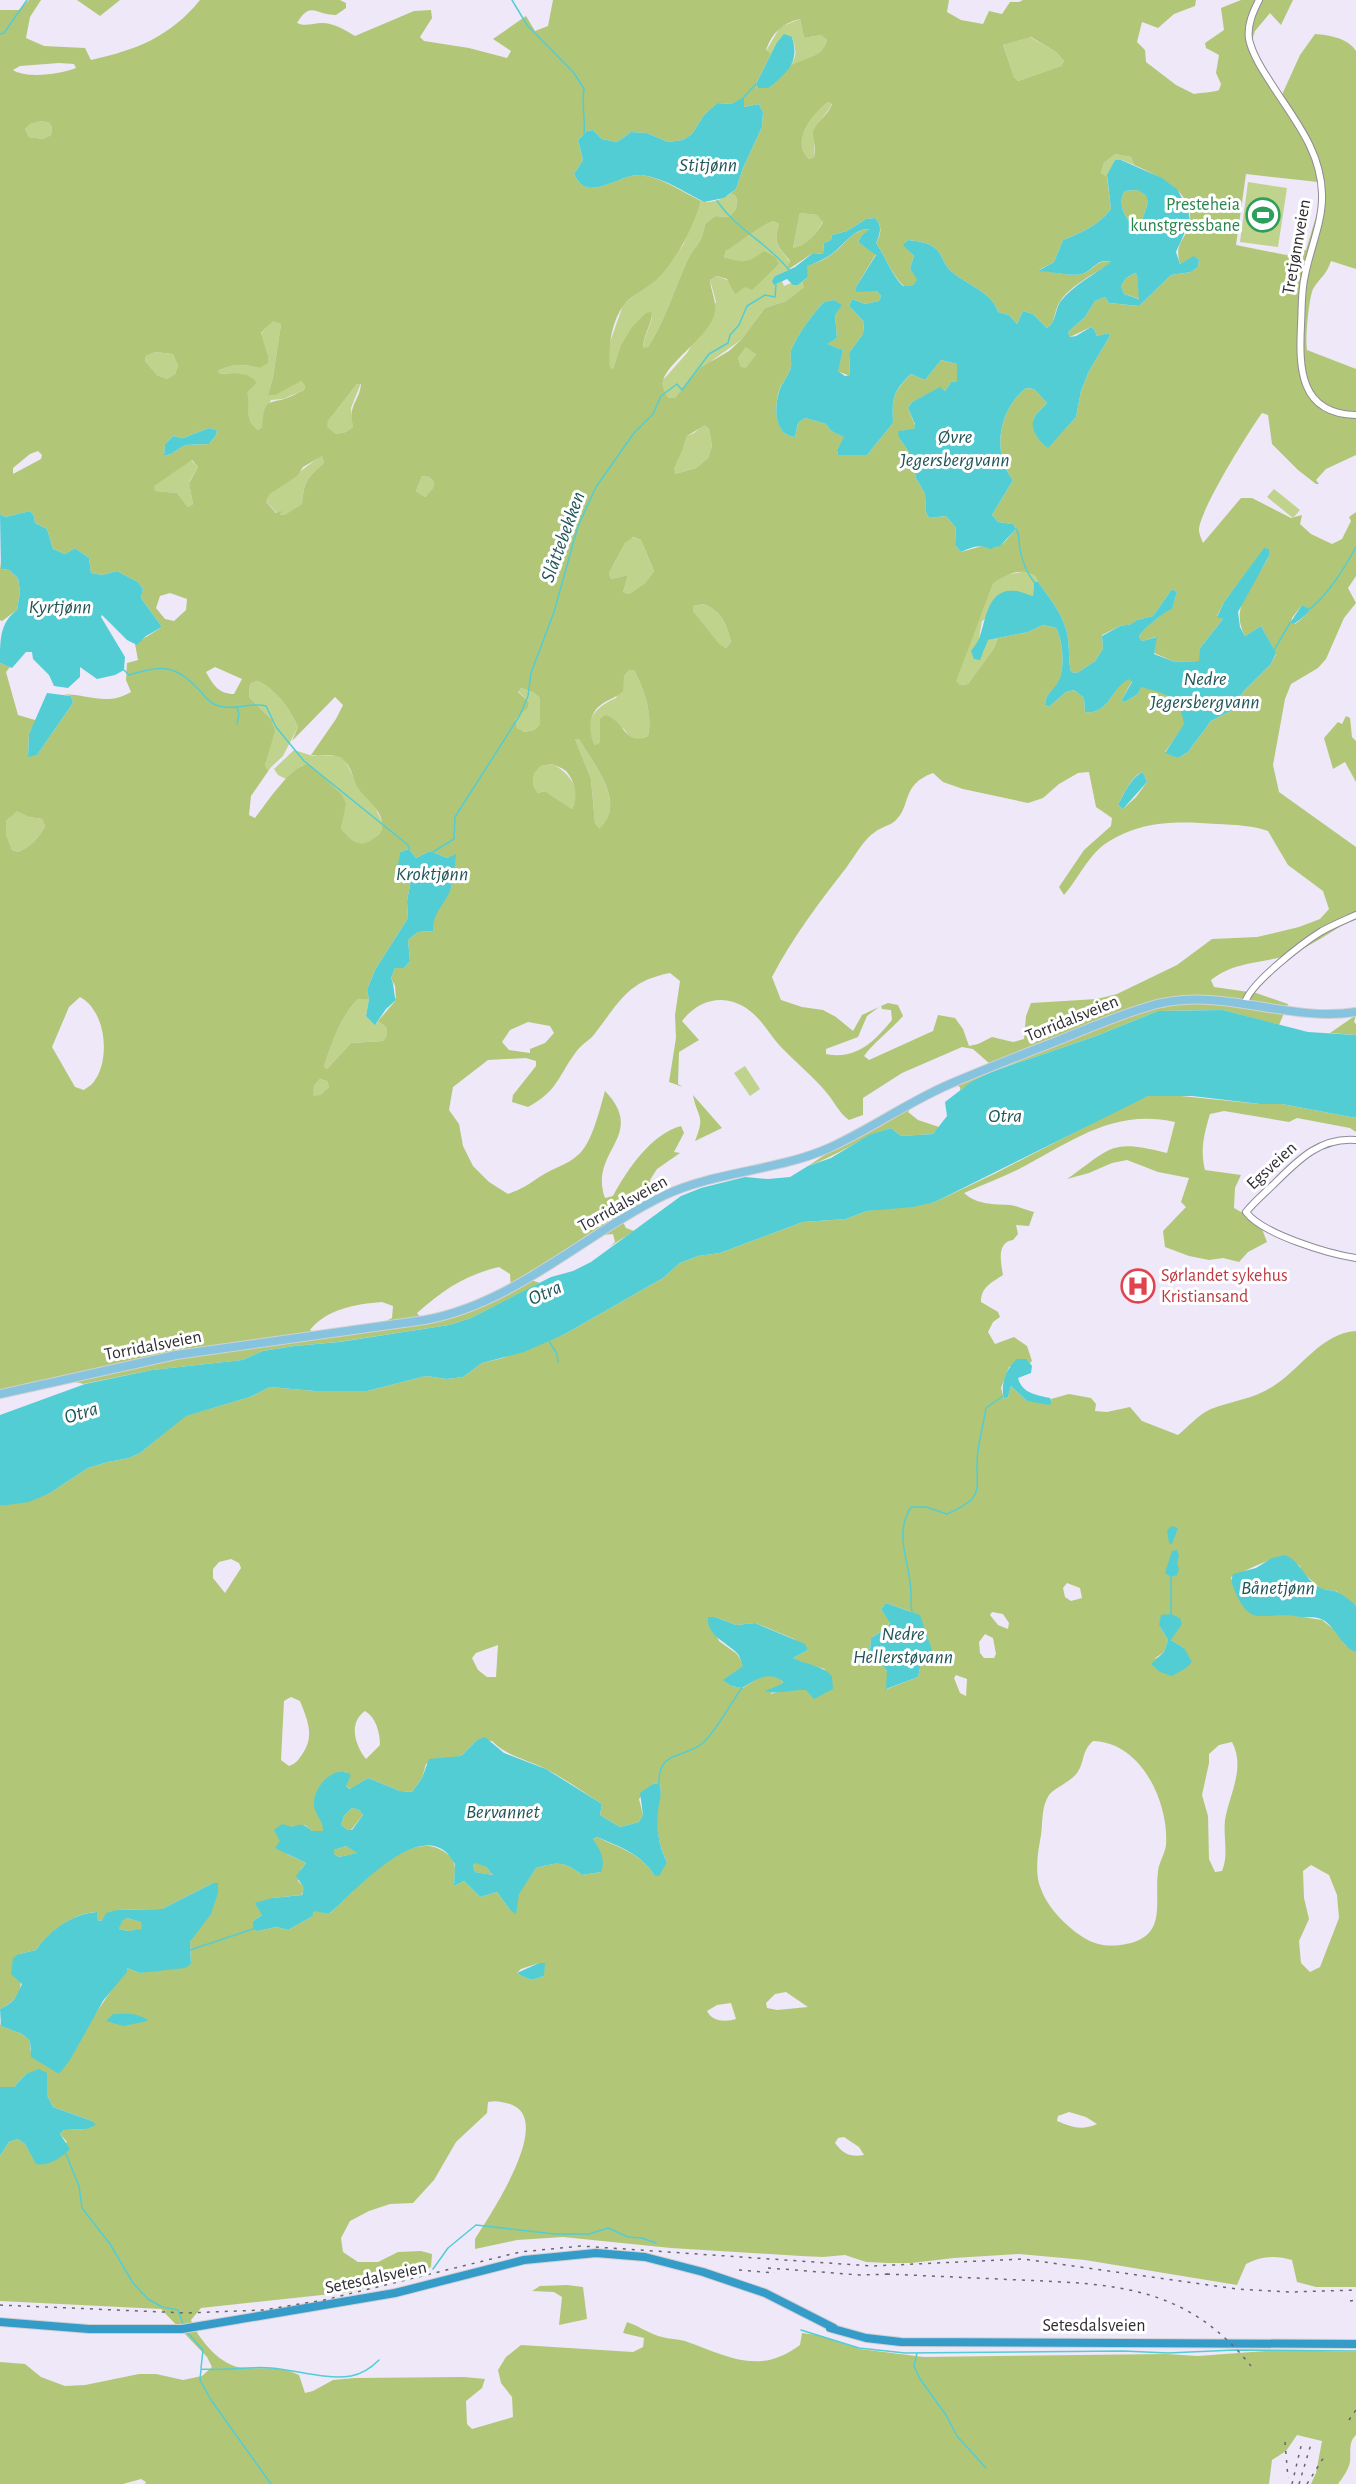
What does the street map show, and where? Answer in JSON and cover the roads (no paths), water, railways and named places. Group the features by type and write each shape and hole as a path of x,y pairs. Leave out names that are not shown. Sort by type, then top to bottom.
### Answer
{"highway":[{"name":"Setesdalsveien","path":"0,2322 89,2329 182,2329 396,2293 517,2261 583,2253 625,2255 659,2260 703,2272 752,2290 818,2324 866,2338 901,2342 1356,2344"}],"main road":[{"name":"Torridalsveien","path":"0,1394 176,1355 454,1314 495,1298 621,1219 665,1195 700,1182 793,1161 829,1148 949,1084 1151,1005 1189,998 1248,1004 1302,1014 1356,1011"}],"street":[{"name":"Tretjønnveien","path":"1259,0 1249,27 1252,50 1263,71 1307,138 1316,158 1321,178 1322,207 1303,289 1299,357 1301,372 1307,388 1322,404 1340,413 1356,415"},
{"path":"1248,1004 1253,990 1264,978 1306,942 1324,930 1356,915"},
{"name":"Egsveien","path":"1356,1140 1335,1141 1310,1151 1289,1168 1246,1212 1256,1222 1283,1236 1356,1258"}],"water":[{"path":"784,34 792,37 793,60 786,72 769,88 758,88 756,84 776,44"},
{"name":"Stitjønn","path":"744,97 744,107 759,104 763,112 762,127 736,189 724,198 704,202 665,182 640,175 604,186 587,187 580,183 574,174 583,160 578,140 587,131 593,130 602,139 617,142 631,132 647,133 668,142 683,140 692,134 704,115 717,103 731,104"},
{"name":"Øvre Jegersbergvann","path":"1115,160 1121,160 1162,178 1177,189 1188,209 1190,221 1176,252 1180,264 1194,256 1199,260 1198,267 1191,272 1171,275 1139,306 1109,303 1105,297 1095,301 1085,317 1068,332 1070,337 1076,336 1091,327 1097,336 1109,333 1110,336 1089,371 1081,391 1076,417 1048,448 1038,439 1034,431 1035,416 1047,403 1034,389 1026,388 1009,407 1004,419 1000,445 1006,469 1013,480 992,515 998,522 1013,524 1016,529 1000,546 990,549 983,546 975,547 961,552 955,545 956,528 946,516 929,518 926,512 925,494 916,478 914,468 908,461 909,452 899,438 898,431 914,429 915,424 908,408 912,402 940,387 945,391 951,382 957,381 957,364 941,360 925,380 911,374 905,380 895,395 893,423 867,455 838,455 837,450 844,437 831,431 826,424 805,418 798,423 795,437 788,435 779,426 776,413 777,398 790,369 791,350 806,324 824,302 834,300 842,305 835,315 837,338 827,344 843,350 838,371 845,376 850,375 849,353 863,334 864,322 849,306 852,299 865,304 879,301 881,296 877,291 856,292 856,287 876,255 858,242 862,235 870,229 859,231 830,255 807,266 808,277 798,285 793,285 787,279 774,285 772,281 775,276 795,267 813,253 823,254 824,243 831,240 832,235 847,231 866,219 875,218 880,227 876,243 903,286 913,285 917,280 910,268 914,256 903,245 908,240 925,243 937,250 946,266 954,274 990,298 998,312 1009,315 1017,324 1023,311 1033,314 1047,328 1052,323 1058,305 1065,296 1111,262 1102,261 1077,275 1038,271 1054,262 1063,240 1095,224 1111,209 1107,175","holes":["1137,190 1146,195 1148,202 1141,224 1136,226 1125,215 1122,200 1125,191","1135,273 1137,275 1139,299 1124,294 1121,286 1126,278"]},
{"path":"209,428 217,430 209,444 185,445 164,456 165,444 173,436 183,438"},
{"name":"Kyrtjønn","path":"30,511 35,523 47,529 53,549 65,554 75,548 89,558 91,573 102,575 117,571 138,582 143,589 141,598 162,627 146,636 137,645 127,640 102,615 101,617 125,657 124,670 115,675 97,679 80,667 80,677 68,688 54,686 49,675 33,659 32,652 26,652 12,668 0,663 2,632 7,620 17,610 20,592 18,578 9,570 1,569 0,514 5,517"},
{"name":"Nedre Jegersbergvann","path":"1264,548 1269,549 1269,556 1238,612 1240,627 1245,636 1261,626 1276,653 1271,664 1243,692 1231,711 1211,721 1188,752 1178,758 1165,753 1184,724 1179,707 1170,697 1141,687 1138,694 1125,702 1121,701 1132,682 1129,679 1118,688 1105,705 1093,712 1085,712 1084,698 1074,690 1066,692 1049,707 1045,705 1049,694 1059,680 1063,661 1062,647 1056,628 1043,625 1028,632 988,640 980,660 974,659 971,651 979,639 993,600 1006,591 1017,591 1033,596 1034,582 1038,582 1055,606 1065,626 1071,672 1077,673 1095,661 1103,649 1102,636 1120,626 1153,616 1172,589 1177,592 1172,609 1154,621 1139,637 1142,641 1157,637 1154,654 1175,662 1199,661 1200,648 1223,619 1217,617 1224,602"},
{"path":"1302,605 1310,609 1307,614 1294,624 1290,623"},
{"path":"47,693 71,696 73,703 37,755 28,757 29,734"},
{"path":"1143,772 1147,782 1123,809 1118,805 1131,782"},
{"name":"Kroktjønn","path":"409,849 416,858 430,851 447,858 456,854 453,880 449,894 435,918 433,931 418,932 408,940 410,961 404,968 395,968 391,978 396,1000 386,1009 375,1025 366,1016 369,999 367,990 375,970 408,918 407,901 411,880 398,865 400,852"},
{"name":"Otra","path":"1223,1010 1308,1032 1356,1035 1356,1118 1282,1104 1260,1104 1192,1096 1148,1096 935,1202 913,1207 867,1211 846,1219 803,1222 720,1253 698,1256 680,1263 663,1278 565,1334 524,1352 482,1363 463,1377 447,1379 426,1376 367,1391 315,1391 270,1387 250,1397 186,1416 140,1453 88,1468 50,1493 29,1502 0,1506 0,1415 85,1384 152,1370 242,1360 263,1351 449,1325 471,1318 551,1277 573,1271 591,1262 681,1196 701,1188 745,1177 768,1179 790,1177 808,1166 831,1158 869,1135 891,1128 901,1136 933,1134 947,1116 945,1102 971,1082 991,1072 1096,1036 1158,1011"},
{"path":"1017,1359 1027,1359 1032,1366 1031,1373 1018,1378 1020,1383 1030,1392 1050,1398 1052,1402 1049,1405 1027,1401 1011,1386 1008,1397 1004,1399 1005,1377"},
{"path":"1172,1526 1178,1528 1172,1544 1169,1543 1167,1530"},
{"path":"1177,1550 1179,1569 1177,1575 1171,1577 1165,1573 1172,1551"},
{"name":"Bånetjønn","path":"1285,1555 1295,1561 1314,1584 1339,1593 1356,1606 1356,1652 1346,1646 1328,1623 1320,1619 1287,1615 1258,1616 1244,1608 1231,1581 1233,1574 1256,1568 1272,1558"},
{"name":"Nedre Hellerstøvann","path":"886,1603 920,1615 932,1650 922,1659 918,1677 886,1689 887,1671 870,1650 871,1638 887,1628 890,1623 881,1609"},
{"path":"1171,1614 1180,1618 1182,1624 1171,1640 1184,1648 1192,1662 1172,1676 1160,1672 1151,1664 1164,1652 1168,1640 1159,1625 1161,1615"},
{"path":"708,1617 715,1617 736,1625 755,1623 805,1644 808,1650 793,1658 828,1672 832,1676 833,1689 814,1699 806,1690 769,1692 765,1691 782,1684 783,1681 767,1676 742,1688 731,1686 723,1680 743,1666 740,1657 713,1633"},
{"name":"Bervannet","path":"485,1737 504,1753 546,1769 602,1804 600,1815 620,1827 639,1822 643,1815 640,1793 653,1784 659,1783 661,1794 657,1818 658,1831 667,1862 659,1876 654,1875 649,1867 636,1856 597,1837 593,1839 603,1859 601,1872 582,1875 560,1864 536,1868 519,1894 516,1914 510,1910 497,1892 480,1897 464,1881 454,1886 455,1864 446,1852 432,1846 417,1847 383,1865 329,1914 314,1911 313,1916 288,1930 276,1927 258,1931 253,1929 253,1921 262,1915 255,1903 272,1898 302,1895 304,1888 296,1876 306,1863 275,1848 280,1841 274,1830 282,1824 292,1827 303,1825 312,1831 323,1831 314,1804 317,1791 326,1779 332,1774 345,1772 351,1775 346,1786 350,1789 368,1778 400,1791 412,1792 422,1778 429,1759 461,1756 477,1740","holes":["352,1808 359,1810 363,1815 352,1830 348,1830 341,1825 344,1816","346,1846 357,1853 339,1857 334,1854 334,1850","476,1863 486,1867 493,1875 475,1872 473,1865"]},
{"path":"213,1883 218,1883 218,1893 211,1914 190,1942 191,1964 185,1968 140,1973 127,1968 127,1972 103,2001 70,2060 59,2074 31,2057 30,2041 22,2034 1,2026 0,2009 14,1999 22,1984 11,1974 13,1958 19,1954 36,1950 62,1924 88,1913 97,1912 97,1920 102,1921 106,1913 117,1910 162,1909","holes":["127,1918 141,1922 142,1929 128,1931 119,1929 122,1921"]},
{"path":"539,1963 545,1963 544,1976 530,1979 517,1973"},
{"path":"113,2014 136,2015 148,2021 123,2026 106,2021"},
{"path":"39,2069 47,2073 47,2095 53,2107 92,2121 96,2125 86,2129 64,2130 60,2134 70,2149 54,2161 41,2165 36,2164 25,2144 18,2139 9,2142 0,2156 0,2087 14,2087 26,2074"}],"waterway":[{"path":"0,34 4,33 27,0"},
{"path":"512,0 527,25 574,73 584,89 584,134"},
{"path":"744,97 756,84"},
{"path":"717,201 734,221 772,252 789,270"},
{"name":"Slåttebekken","path":"433,852 454,839 455,817 520,715 528,696 531,673 554,612 578,526 596,487 634,433 653,414 661,396 677,384 682,390 709,354 728,343 730,335 739,325 747,306 765,295 775,297 776,285"},
{"path":"1016,529 1023,562 1034,582"},
{"path":"1310,609 1330,588 1356,547"},
{"path":"1274,650 1290,623"},
{"path":"124,670 129,675 168,669 184,676 216,705 231,708 266,706 276,727 304,761 408,845 409,849"},
{"path":"237,708 239,714 237,724"},
{"path":"549,1341 557,1354 558,1362"},
{"path":"912,1612 911,1586 903,1544 906,1517 911,1507 926,1507 947,1514 969,1501 974,1495 977,1489 978,1450 986,1408 1003,1396"},
{"path":"1171,1577 1171,1614"},
{"path":"659,1783 663,1765 674,1756 689,1751 704,1742 742,1688"},
{"path":"190,1950 253,1929"},
{"path":"66,2154 79,2186 82,2208 110,2244 133,2283 148,2299 162,2307 178,2310 183,2324"},
{"path":"433,2269 448,2248 476,2225 555,2234 589,2234 608,2228 628,2237 642,2238 656,2243"},
{"path":"801,2330 859,2348 905,2353 1356,2351"},
{"path":"186,2331 203,2350 201,2368"},
{"path":"917,2353 914,2366 920,2379 946,2415 957,2436 986,2468"},
{"path":"271,2484 211,2400 200,2380 201,2369 271,2368 341,2377 363,2372 379,2360"}],"railway":[{"path":"0,2305 186,2313 263,2310 324,2300 520,2252 581,2246 872,2266 1023,2259 1237,2289 1291,2292 1356,2290"},
{"path":"768,2268 860,2275 891,2274"},
{"path":"739,2270 775,2273"},
{"path":"887,2274 1087,2284 1146,2294 1174,2304 1201,2319 1226,2339 1251,2366"},
{"path":"1350,2301 1356,2300"},
{"path":"1349,2420 1356,2410"},
{"path":"1285,2442 1288,2478"},
{"path":"1292,2484 1302,2442"},
{"path":"1299,2484 1311,2444"},
{"path":"1307,2484 1324,2457"}],"place":[{"name":"Presteheia kunstgressbane","path":"1263,215"},
{"name":"Sørlandet sykehus Kristiansand","path":"1138,1286"}]}
